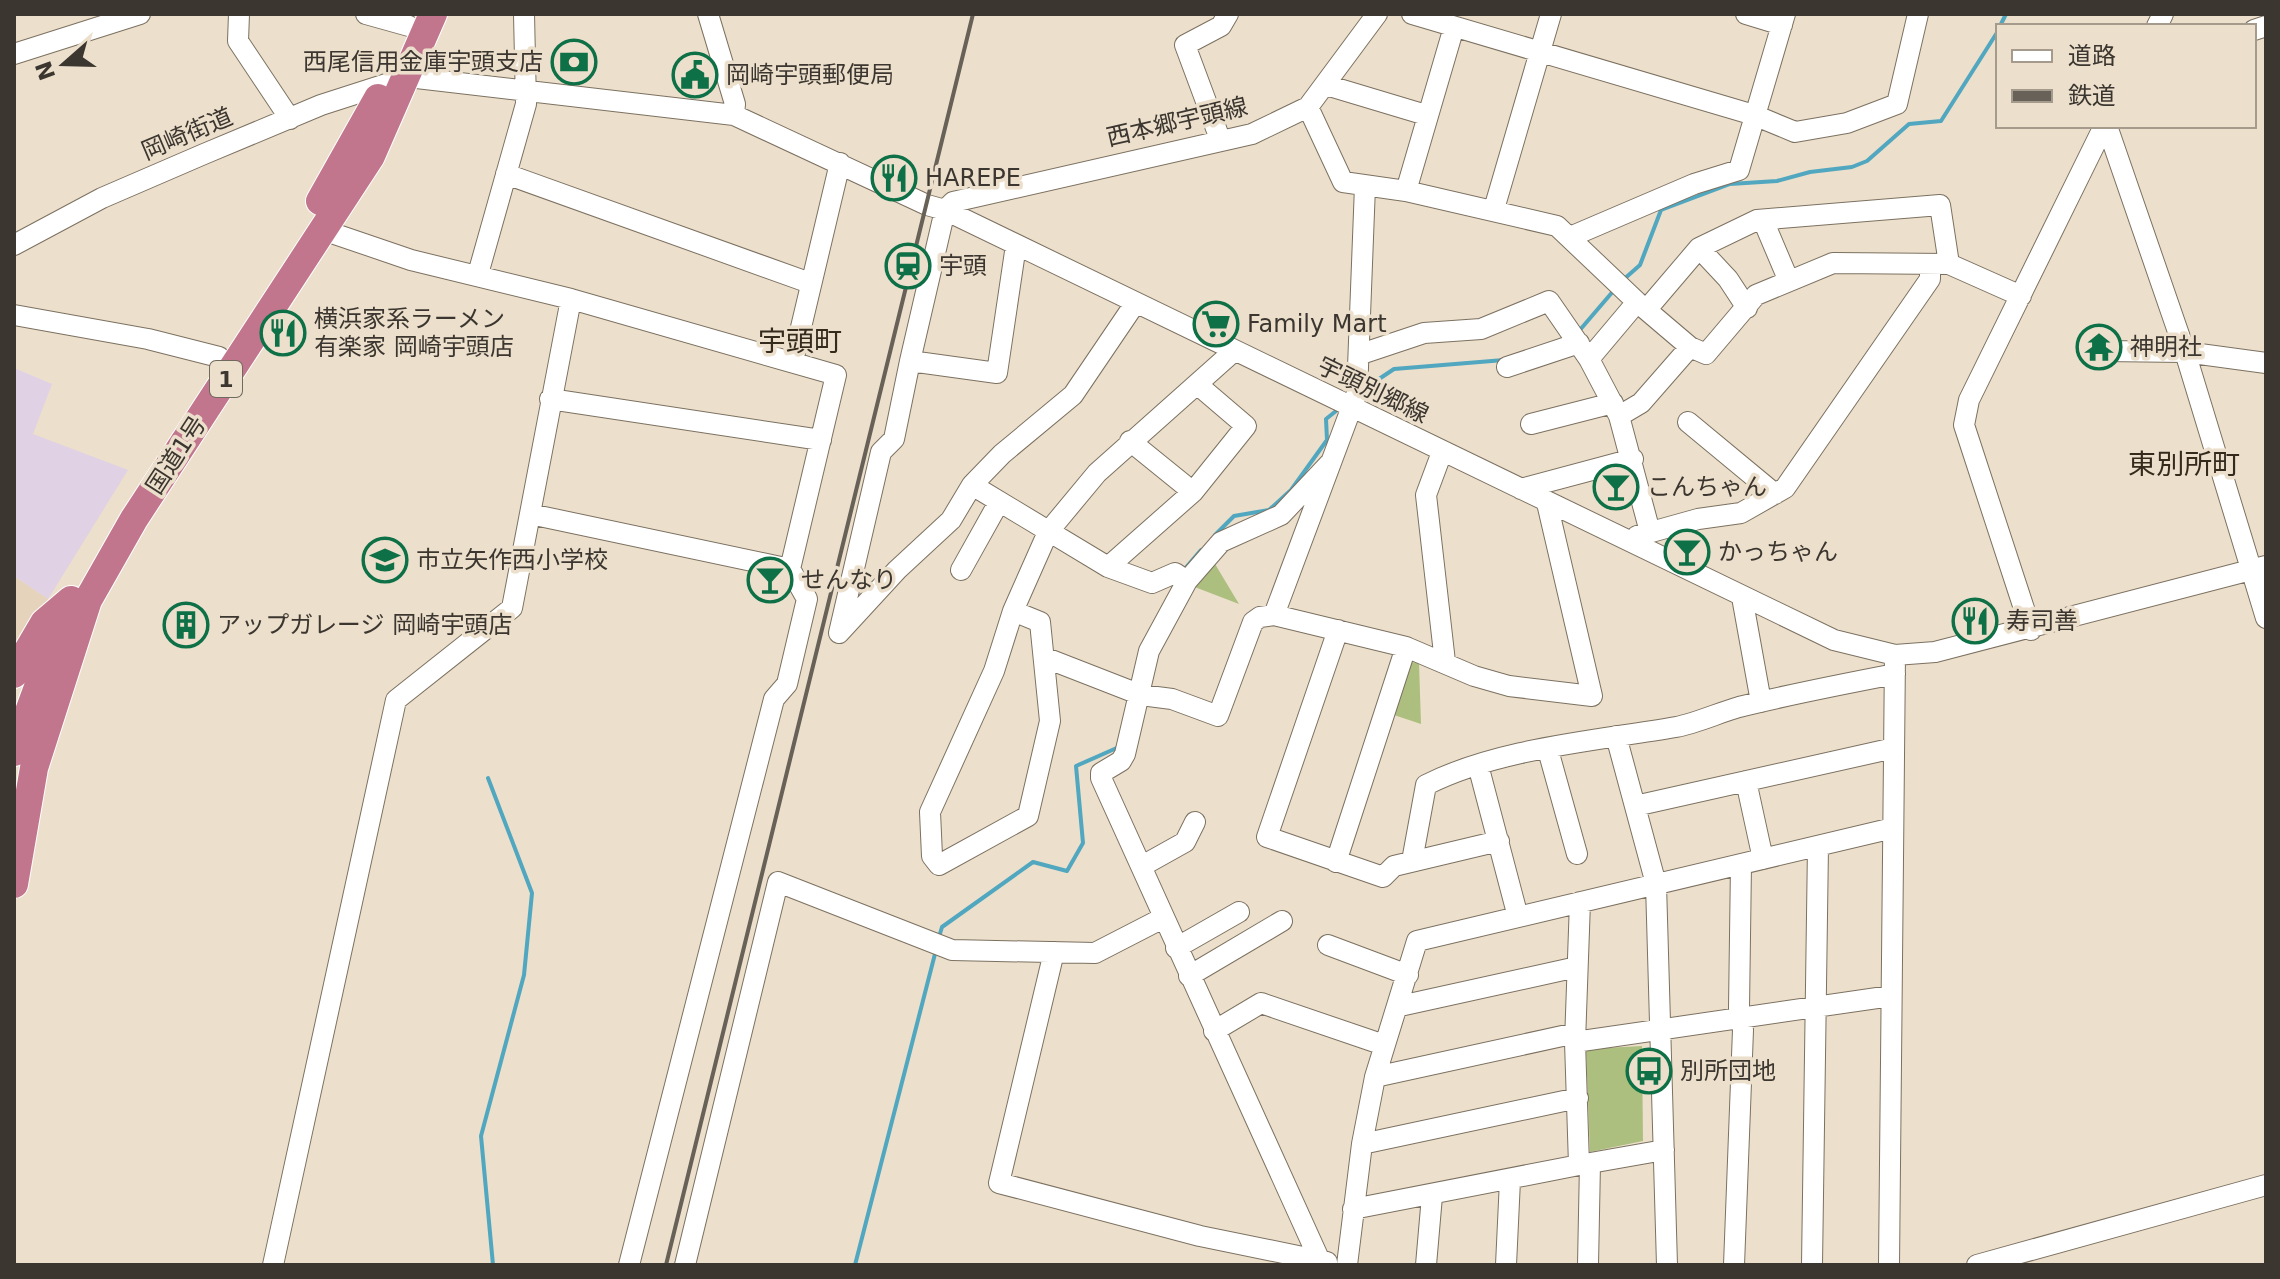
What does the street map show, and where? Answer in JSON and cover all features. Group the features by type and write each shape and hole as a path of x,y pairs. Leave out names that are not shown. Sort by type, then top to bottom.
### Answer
{"highway":[{"name":"国道1号","path":"20,749 88,600 134,519 371,156 418,18"},
{"name":"国道1号","path":"14,884 20,749 71,600 98,549 397,80"},
{"path":"14,674 44,623 71,600"}],"street":[{"path":"14,54 101,20 140,14"},
{"path":"239,14 238,41 290,119"},
{"path":"366,14 418,18"},
{"path":"478,274 526,104 523,89 524,14"},
{"path":"708,14 735,104 734,115"},
{"path":"1220,139 1185,45 1221,26 1228,14"},
{"name":"西本郷宇頭線","path":"936,208 1220,139 1252,134 1308,107 1377,14"},
{"path":"1412,14 1754,115 1795,132 1847,123 1897,104 1918,14"},
{"path":"1494,209 1551,14"},
{"path":"1570,237 1694,184 1739,170 1784,19 1746,14"},
{"path":"1406,191 1454,27"},
{"name":"岡崎街道","path":"14,245 102,198 290,119 397,80"},
{"name":"宇頭別郷線","path":"397,80 523,89 734,115 1016,245 1547,503"},
{"path":"1326,85 1426,115"},
{"path":"1308,107 1343,182 1494,209 1557,226 1690,347 1706,354 1756,295 1788,279 1833,263 1939,264 2021,296"},
{"path":"2031,630 1964,425 1969,400 2104,128"},
{"path":"2106,128 2259,567 2266,618"},
{"path":"793,361 840,163"},
{"path":"506,174 810,283"},
{"path":"1274,615 1357,393 1361,354 1365,186"},
{"path":"1507,367 1584,351 1642,305 1699,248 1763,220 1940,205 1939,264 1785,488 1741,513 1698,519 1626,540"},
{"path":"936,208 894,439 881,452 839,633 897,570 951,520 972,485 1002,454 1073,395 1134,305"},
{"path":"1763,220 1788,279"},
{"path":"323,230 411,260 571,299 836,375 790,569 807,599 787,684 774,699 629,1265"},
{"path":"910,361 997,373 1016,245"},
{"path":"1699,248 1728,279 1747,308"},
{"path":"273,1265 396,700 512,608 571,299"},
{"path":"1361,354 1424,333 1481,329 1549,301 1584,351 1616,409 1633,459 1650,532"},
{"path":"14,315 148,339 219,357"},
{"path":"1531,424 1641,403 1690,347"},
{"path":"1013,611 1040,622 1046,658 1050,721 1028,816 939,865 932,856 930,812 994,671 1013,611 1048,532 1097,473 1234,351"},
{"path":"2103,351 2185,352 2266,363"},
{"path":"1108,567 1193,492 1246,426 1198,385"},
{"path":"550,399 821,440"},
{"path":"1688,422 1775,494"},
{"path":"1130,441 1193,492"},
{"path":"1442,452 1426,495 1445,662"},
{"path":"1521,489 1633,459"},
{"path":"1320,1261 1176,948 1101,773 1125,754 1149,651 1181,577 1221,542 1281,515 1329,464"},
{"path":"972,485 1108,567 1152,583 1181,577"},
{"path":"961,570 999,502"},
{"path":"1547,503 1834,640 1895,664"},
{"path":"1046,658 1141,695 1172,699 1218,716 1253,622 1260,617 1274,615 1406,647 1474,676 1529,691 1592,696 1547,503"},
{"path":"530,514 790,569"},
{"path":"1412,861 1426,785 1478,765 1616,736 1680,727 1700,717 1935,652 2031,630 2259,567"},
{"path":"1742,597 1761,702"},
{"path":"1338,630 1267,837 1383,877 1394,866 1499,841"},
{"path":"1336,862 1406,647"},
{"path":"1889,1265 1895,664"},
{"path":"1616,736 1656,884 1667,1265"},
{"path":"1635,806 1894,748"},
{"path":"1548,750 1577,854"},
{"path":"1478,765 1518,917"},
{"path":"1746,781 1763,859"},
{"path":"1142,866 1185,842 1195,822"},
{"path":"1054,952 999,1183 1200,1236 1345,1265 1375,1077 1400,1006 1417,941 1893,828"},
{"path":"1812,1265 1818,846"},
{"path":"1734,1265 1741,1018 1741,864"},
{"path":"685,1265 778,882 952,950 1095,953 1163,918"},
{"path":"1580,902 1575,1037 1588,1265"},
{"path":"1176,948 1239,912"},
{"path":"1189,976 1282,921"},
{"path":"1328,945 1408,975"},
{"path":"1400,1006 1577,967"},
{"path":"1375,1077 1575,1037 1660,1030 1891,996"},
{"path":"1214,1031 1261,1003 1384,1045"},
{"path":"1362,1144 1578,1098"},
{"path":"1353,1209 1664,1150"},
{"path":"1506,1265 1510,1180"},
{"path":"1977,1265 2266,1185"},
{"path":"1426,1265 1432,1196"}],"shaded area":[{"path":"14,368 52,384 33,434 128,470 48,599 14,576"},
{"path":"14,576 48,599 14,659"}],"green space":[{"path":"1212,559 1239,604 1192,586"},
{"path":"1411,662 1419,663 1421,724 1391,714"},
{"path":"1642,1046 1643,1141 1590,1152 1586,1049"}],"waterway":[{"path":"2001,24 2006,14"},
{"path":"1623,280 1640,265 1661,210 1730,184 1777,181 1810,172 1852,167 1867,161 1909,124 1941,121 1996,34"},
{"path":"1579,331 1615,289"},
{"path":"1364,389 1394,369 1504,360"},
{"path":"1215,535 1234,516 1269,510 1291,490 1327,440 1326,419 1341,407"},
{"path":"1183,571 1201,550"},
{"path":"939,937 942,927 1033,862 1067,871 1083,843 1076,766 1119,747"},
{"path":"488,778 532,893 524,975 481,1136 493,1265"},
{"path":"855,1265 936,950"}],"railway":[{"path":"666,1265 973,14"}],"place":[{"name":"西尾信用金庫宇頭支店","path":"574,62"},
{"name":"岡崎宇頭郵便局","path":"695,75"},
{"name":"HAREPE","path":"894,178"},
{"name":"宇頭","path":"908,266"},
{"name":"Family Mart","path":"1216,324"},
{"name":"横浜家系ラーメン 有楽家 岡崎宇頭店","path":"283,333"},
{"name":"神明社","path":"2099,347"},
{"name":"こんちゃん","path":"1616,487"},
{"name":"かっちゃん","path":"1687,552"},
{"name":"市立矢作西小学校","path":"385,560"},
{"name":"せんなり","path":"770,580"},
{"name":"寿司善","path":"1975,621"},
{"name":"アップガレージ 岡崎宇頭店","path":"186,625"},
{"name":"別所団地","path":"1649,1071"}],"district":[{"name":"宇頭町","path":"800,341"},
{"name":"東別所町","path":"2184,464"}]}
